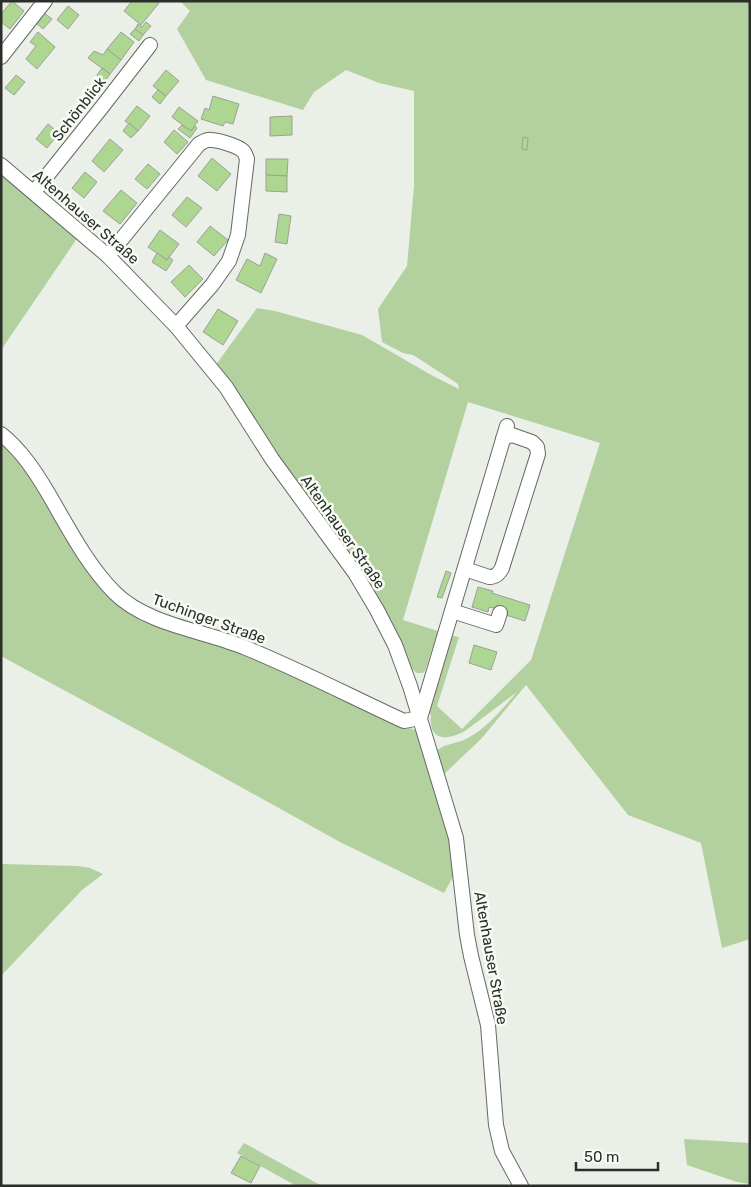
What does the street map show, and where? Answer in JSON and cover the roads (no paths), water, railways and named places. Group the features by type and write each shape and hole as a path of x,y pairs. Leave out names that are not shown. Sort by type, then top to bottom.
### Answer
{"street":[{"path":"1,56 45,1"},
{"name":"Schönblick","path":"34,192 150,45"},
{"path":"108,256 199,144 211,140 224,142 245,153 247,159 238,235 229,261 212,285 176,326"},
{"name":"Altenhauser Straße","path":"1,166 108,256 176,326 226,387 272,460 341,552 367,592 395,646 410,686 456,838 467,934 488,1024 494,1114 498,1140 521,1186"},
{"path":"420,718 505,432 505,437 512,435 532,442 537,447 538,454 500,574 489,577 465,569"},
{"name":"Tuchinger Straße","path":"1,434 19,451 36,473 93,568 115,594 129,605 167,623 246,648 404,721 420,718"},
{"path":"452,611 496,625 500,613"}]}
